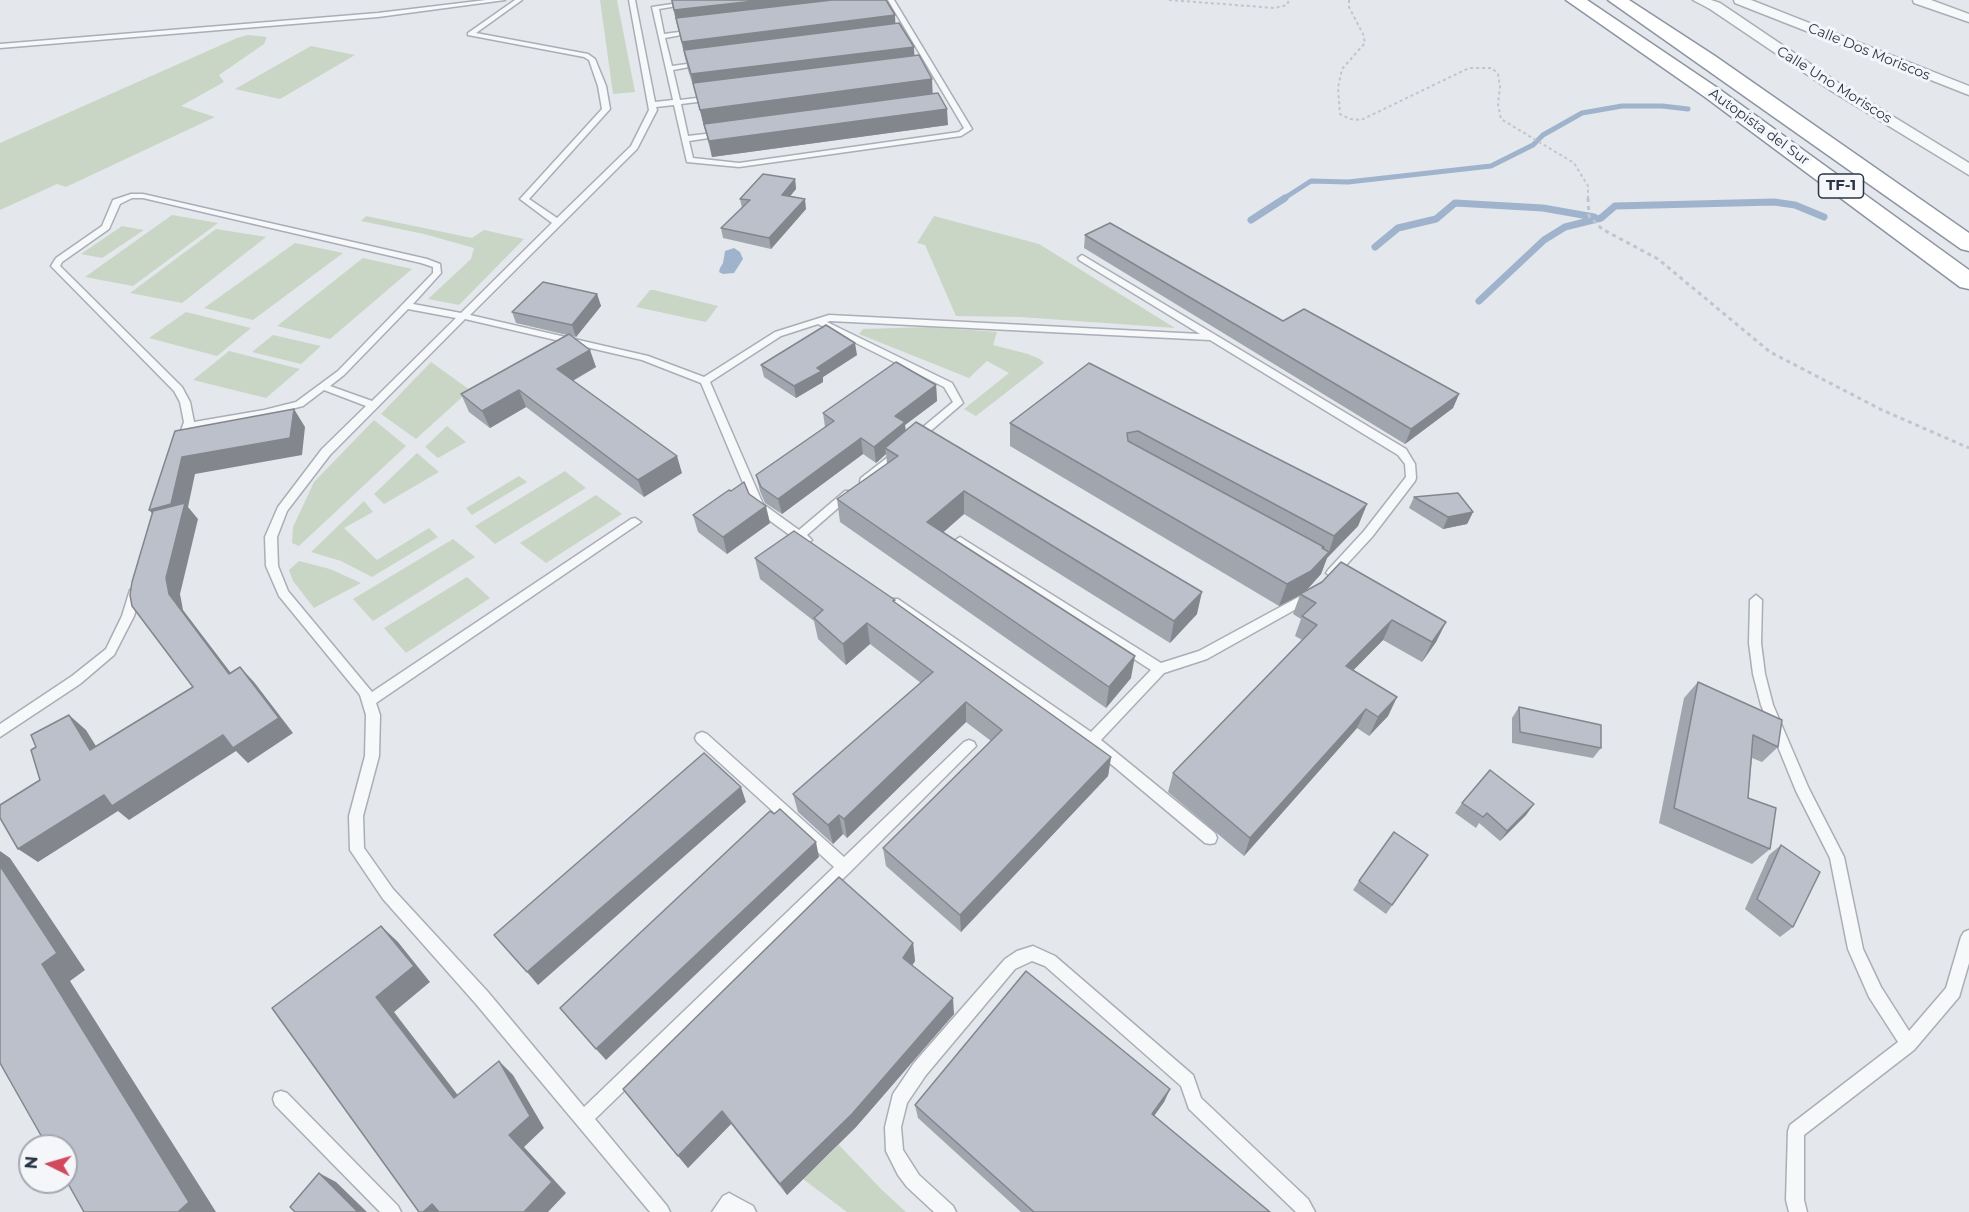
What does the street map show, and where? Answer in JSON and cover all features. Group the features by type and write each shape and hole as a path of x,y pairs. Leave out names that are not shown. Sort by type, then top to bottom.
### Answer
{"highway":[{"name":"Autopista del Sur","path":"1575,0 1712,93 1969,282"},
{"name":"Autopista del Sur","path":"1617,0 1737,80 1969,244"},
{"path":"1712,93 1969,303"}],"street":[{"name":"Calle Uno Moriscos","path":"1699,0 1715,6 1835,87 1969,170"},
{"path":"1919,0 1969,18"},
{"name":"Calle Dos Moriscos","path":"1715,6 1734,2 1770,13 1969,91"}],"lane":[{"path":"0,46 378,15 502,0"},
{"path":"519,0 470,34 586,55 592,59 602,86 606,109 524,198 558,223"},
{"path":"632,0 653,110 634,147 326,452 282,510 271,537 272,566 283,592 366,693 373,715 372,756 356,816 357,850 388,894 482,998 661,1212"},
{"path":"699,2 656,4 690,160 739,165 962,134 968,129 891,0"},
{"path":"884,10 896,8"},
{"path":"662,36 697,32"},
{"path":"902,39 913,38"},
{"path":"670,68 705,64"},
{"path":"921,71 932,69"},
{"path":"652,105 725,97"},
{"path":"940,104 952,102"},
{"path":"686,139 732,132"},
{"path":"177,460 187,427 189,422 185,402 178,389 55,266 59,260 106,227 116,202 131,196 143,196 424,261 437,266 437,273 406,306 324,387 299,404 187,427"},
{"path":"1082,258 1402,452 1410,464 1411,478 1368,534 1329,568 1308,598 1203,655 1160,669 1092,740"},
{"path":"406,306 464,316 645,358 705,381 758,506 819,549"},
{"path":"705,381 778,334 829,318 1213,337"},
{"path":"799,536 958,403 948,385 819,321"},
{"path":"324,387 373,405"},
{"path":"369,701 635,522"},
{"path":"960,541 1160,669"},
{"path":"0,731 76,680 110,652 128,616 139,583"},
{"path":"887,597 1092,740 1210,838"},
{"path":"1756,600 1755,643 1759,674 1767,705 1803,791 1837,857 1856,949 1875,992 1908,1044"},
{"path":"702,738 845,867"},
{"path":"583,1119 969,747"},
{"path":"1798,1212 1795,1200 1796,1131 1908,1044 1953,992 1969,937"},
{"path":"947,1212 913,1181 895,1151 893,1127 900,1100 920,1069 1010,964 1022,956 1033,953 1050,961 1188,1081 1194,1103 1302,1205 1306,1212"},
{"path":"280,1099 392,1212"},
{"path":"721,1212 729,1202 747,1212"}],"path":[{"path":"1168,0 1275,8 1287,5 1289,0"},
{"path":"1349,0 1349,7 1363,34 1365,43 1342,69 1338,88 1340,114 1350,119 1361,120 1423,93 1469,68 1492,68 1498,74 1500,87 1498,104 1501,119 1574,164 1588,186 1588,216 1602,229 1658,259 1770,352 1882,410 1969,448"}],"green space":[{"path":"600,0 617,0 635,92 613,94"},
{"path":"248,35 267,37 264,44 219,75 224,82 181,106 215,117 66,187 57,184 0,210 0,143"},
{"path":"311,46 355,55 280,99 235,89"},
{"path":"172,215 218,223 133,286 85,277"},
{"path":"366,216 472,238 484,230 524,239 459,305 428,299 471,259 474,248 424,234 361,221"},
{"path":"934,216 1039,244 1175,328 1020,317 956,316 925,245 917,243"},
{"path":"122,226 144,230 102,258 81,254"},
{"path":"216,229 266,237 182,303 130,293"},
{"path":"295,243 343,253 253,320 204,308"},
{"path":"363,258 412,269 330,339 277,326"},
{"path":"650,290 718,306 706,322 636,307"},
{"path":"186,312 251,328 217,356 149,338"},
{"path":"929,327 997,332 993,345 1028,354 1044,363 976,416 964,409 1009,373 987,361 969,378 859,334 863,329"},
{"path":"273,335 321,346 301,364 252,352"},
{"path":"229,351 300,369 266,398 193,380"},
{"path":"431,362 470,390 416,439 381,414"},
{"path":"374,420 406,446 299,546 292,543 293,527 314,482"},
{"path":"447,426 466,442 438,458 425,447"},
{"path":"417,453 439,472 384,504 374,494"},
{"path":"565,471 586,488 495,544 475,526"},
{"path":"519,476 527,482 472,515 466,508"},
{"path":"596,495 622,514 546,563 520,543"},
{"path":"364,501 373,512 344,528 377,560 429,528 438,537 372,577 341,561 311,552"},
{"path":"453,539 475,557 373,621 353,599"},
{"path":"299,561 330,569 361,583 314,608 293,581 289,570"},
{"path":"467,577 490,598 406,653 384,628"},
{"path":"839,1145 906,1212 847,1212 803,1179"}],"water":[{"path":"734,248 740,252 743,259 734,273 719,272 725,251"}],"building":[{"path":"672,0 763,0 674,10"},
{"path":"832,0 886,0 895,15 682,42 676,18"},
{"path":"899,23 914,47 691,74 684,50"},
{"path":"919,55 932,79 700,110 693,83"},
{"path":"938,93 947,109 709,141 704,124"},
{"path":"763,174 795,179 782,195 805,199 769,238 721,228 750,200 740,199"},
{"path":"1110,223 1283,321 1304,309 1459,394 1411,429 1085,235"},
{"path":"543,282 597,294 572,325 512,312"},
{"path":"826,325 855,343 817,368 822,371 794,386 761,365"},
{"path":"569,334 590,350 557,369 677,456 638,480 519,390 482,411 461,394"},
{"path":"896,362 936,385 895,416 905,422 874,447 861,438 778,499 761,487 756,475 834,421 823,413"},
{"path":"1089,363 1367,504 1334,536 1138,431 1127,433 1128,441 1324,547 1322,548 1329,552 1311,571 1287,584 1010,423"},
{"path":"294,409 290,438 182,457 171,504 149,510 175,431"},
{"path":"916,422 1202,592 1174,621 964,491 927,522 1135,656 1109,687 837,499 898,456 885,448"},
{"path":"744,482 749,494 766,506 723,537 693,515 729,490 731,491"},
{"path":"1458,493 1473,512 1448,517 1414,497"},
{"path":"185,503 166,578 169,594 229,674 240,667 279,718 233,748 223,735 112,806 104,795 18,849 0,818 0,805 40,780 31,750 36,747 31,735 69,715 90,750 193,687 132,606 130,595 153,511"},
{"path":"794,531 895,600 893,601 1111,757 960,915 883,848 1002,730 966,702 844,819 839,815 828,825 793,794 933,672 867,623 843,644 814,618 823,610 755,558"},
{"path":"1341,562 1446,622 1432,642 1392,620 1346,666 1397,697 1378,717 1366,709 1250,838 1173,773 1317,625 1302,616 1316,603 1300,594 1322,582"},
{"path":"1698,682 1782,720 1778,747 1753,735 1748,798 1776,808 1770,849 1674,808"},
{"path":"1519,707 1601,725 1601,748 1520,732"},
{"path":"704,753 741,787 527,972 494,935"},
{"path":"1490,770 1534,804 1507,831 1487,813 1483,817 1462,803"},
{"path":"780,809 816,842 596,1049 560,1008 770,811 774,814"},
{"path":"1394,832 1428,855 1392,905 1359,881"},
{"path":"1781,845 1820,872 1793,927 1757,899"},
{"path":"0,866 57,953 42,964 189,1202 178,1212 84,1212 74,1194 78,1194 78,1134 40,1134 0,1063"},
{"path":"839,877 913,943 903,958 953,998 852,1114 780,1184 722,1111 678,1156 623,1089"},
{"path":"381,926 414,966 376,997 454,1098 499,1061 530,1116 509,1135 552,1182 524,1212 439,1212 432,1204 423,1212 419,1212 272,1008"},
{"path":"1026,971 1170,1089 1152,1114 1270,1212 1034,1212 915,1105"},
{"path":"319,1173 358,1212 295,1212 290,1207"}],"waterway":[{"path":"1283,199 1311,181 1348,182 1491,166 1533,145 1543,135 1582,113 1622,106 1662,106 1688,109"},
{"path":"1251,220 1285,198"},
{"path":"1479,301 1544,240 1565,227 1601,218 1615,206 1774,202 1795,205 1824,217"},
{"path":"1375,247 1398,228 1436,219 1455,203 1543,208 1594,217"}]}
